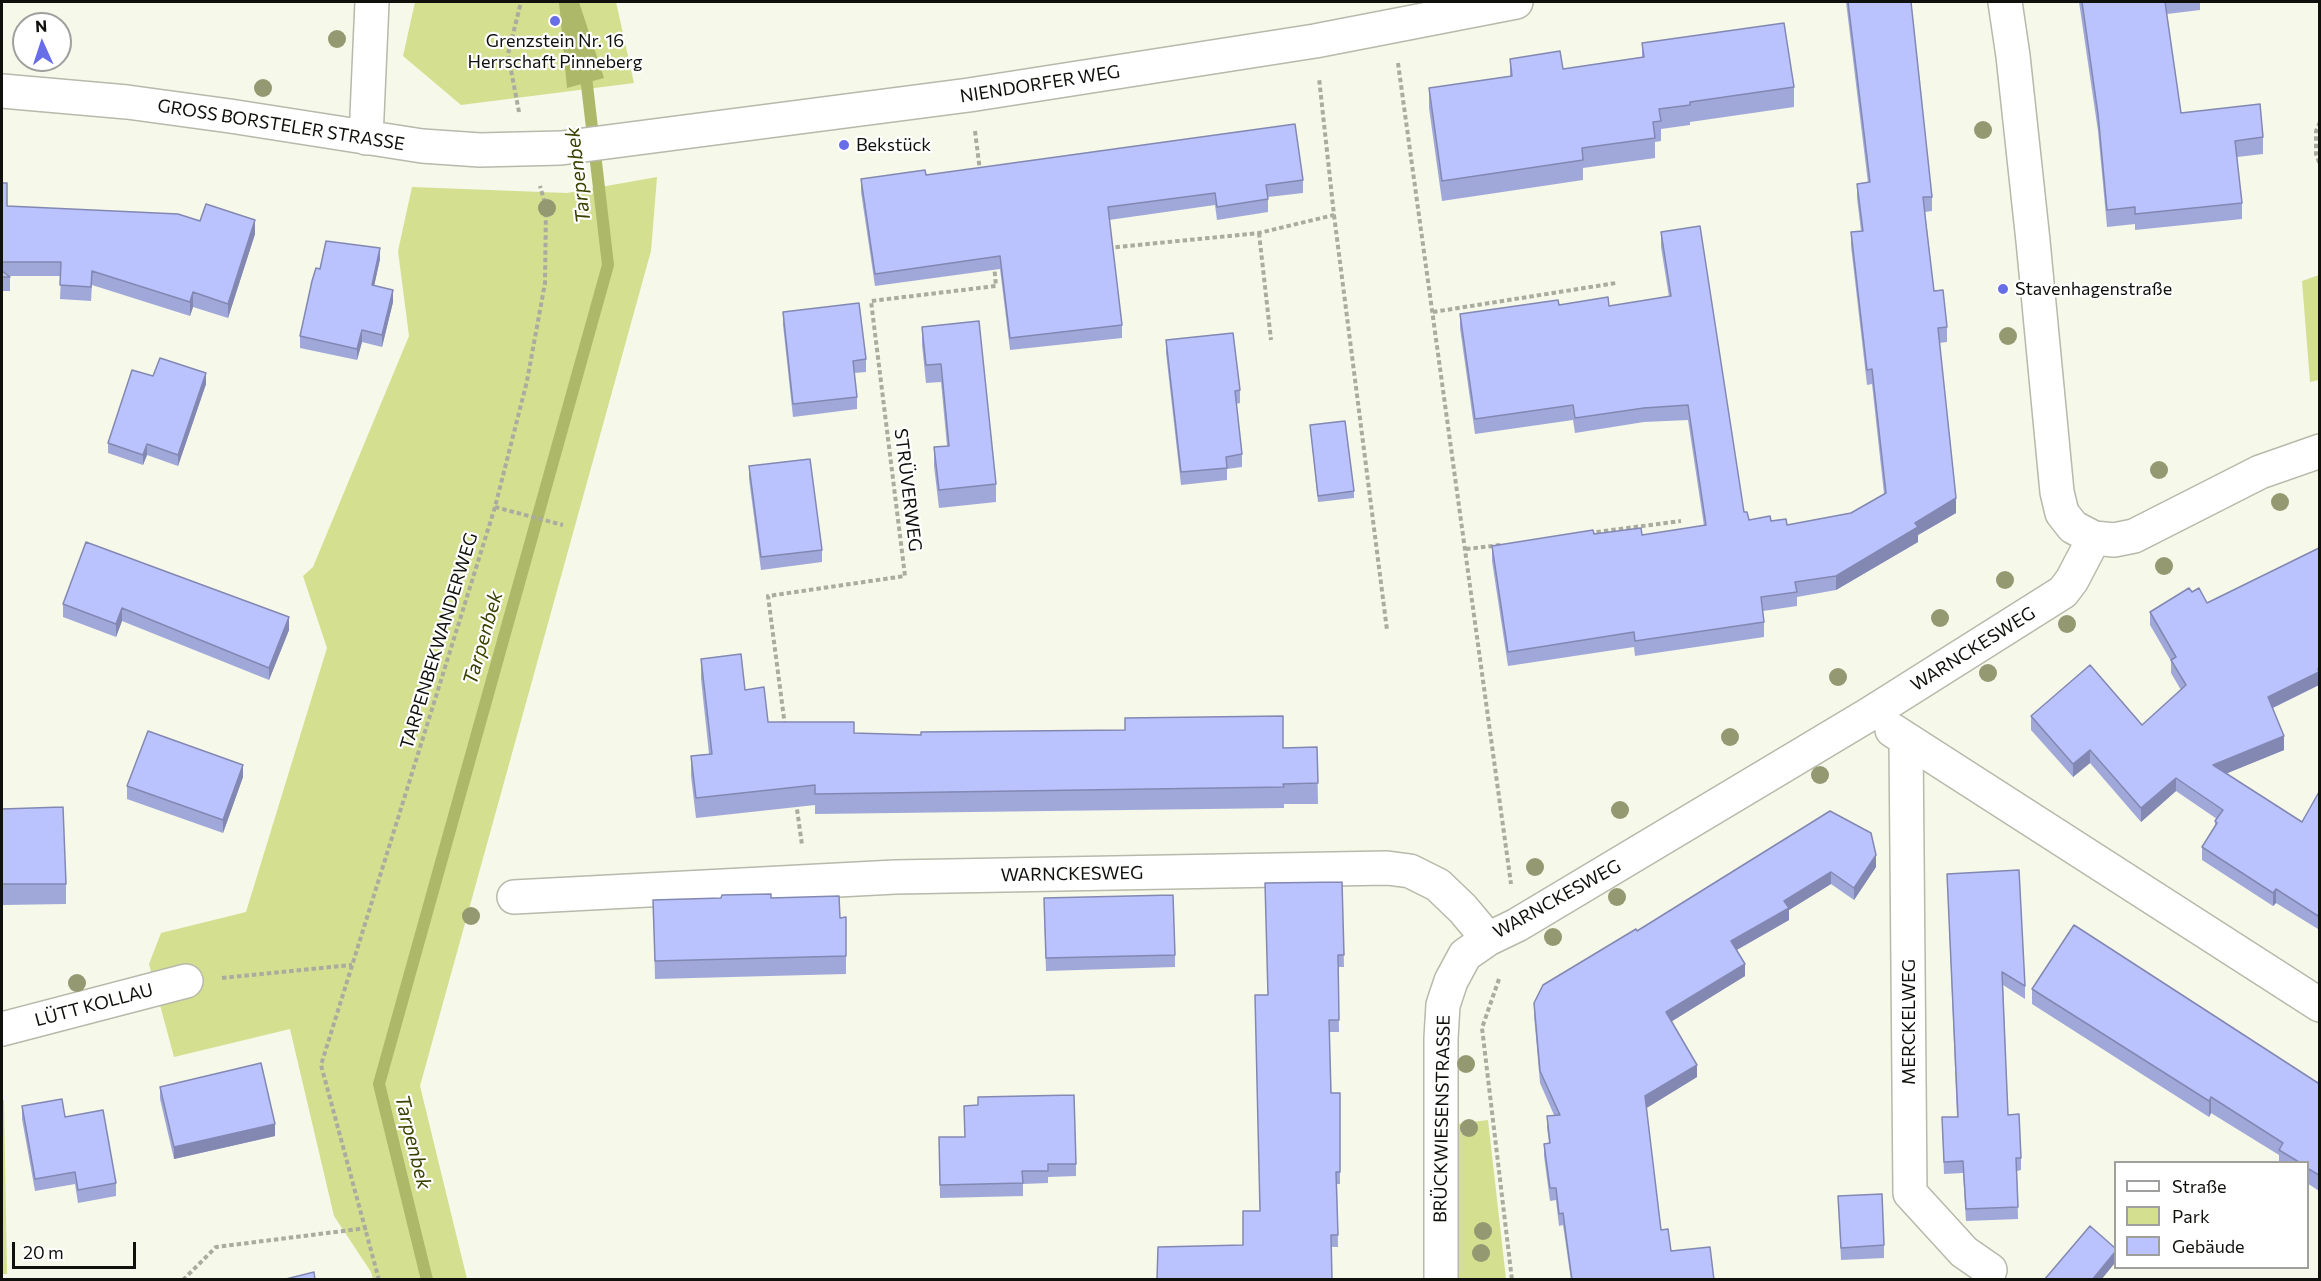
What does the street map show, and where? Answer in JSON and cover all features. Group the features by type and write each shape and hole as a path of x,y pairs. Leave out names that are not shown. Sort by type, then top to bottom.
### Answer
{"street":[{"path":"366,138 372,2"},
{"name":"NIENDORFER WEG","path":"561,148 969,95 1315,41 1516,2"},
{"path":"2005,2 2034,241 2057,492 2062,513 2073,527 2094,538 2114,540 2134,536 2259,472 2319,451"},
{"name":"GROSS BORSTELER STRASSE","path":"2,91 127,102 219,114 422,146 480,150 561,148"},
{"name":"WARNCKESWEG","path":"514,897 895,877 1399,869 1426,877 1463,909 1502,932 1868,715 2063,592 2072,580 2094,538"},
{"path":"1868,715 2319,1005"},
{"name":"MERCKELWEG","path":"1906,740 1910,1194 1964,1252 1990,1270"},
{"name":"BRÜCKWIESENSTRASSE","path":"1441,1280 1443,1005 1451,981 1465,955 1502,932"},
{"name":"LÜTT KOLLAU","path":"2,1029 186,981"}],"path":[{"name":"TARPENBEKWANDERWEG","path":"380,1280 321,1065 495,507 527,381 545,283 546,207 514,94 508,54 521,2"},
{"path":"1392,26 1466,549 1502,932 1482,1028 1512,1280"},
{"path":"1315,41 1334,215 1387,630"},
{"path":"969,95 981,177"},
{"path":"2319,122 2316,131 2316,154 2319,165"},
{"path":"1097,249 1259,233 1334,215"},
{"path":"1259,233 1271,340"},
{"name":"STRÜVERWEG","path":"786,733 768,596 905,576 871,301 996,286 993,260"},
{"path":"1433,312 1616,283"},
{"path":"495,507 563,525"},
{"path":"1580,534 1682,521"},
{"path":"1466,549 1512,543"},
{"path":"796,801 806,881"},
{"path":"186,981 352,965"},
{"path":"183,1280 216,1247 367,1228"}],"green space":[{"path":"415,2 616,2 634,83 461,105 403,56"},
{"path":"657,177 651,251 420,1086 467,1279 373,1279 371,1272 334,1216 290,1029 174,1057 149,964 161,933 246,912 327,648 303,576 313,567 409,336 398,251 412,187 567,193"},
{"path":"2319,275 2319,380 2310,382 2302,281"},
{"path":"2,1100 4,1100 7,1274 2,1274"},
{"path":"1488,1120 1506,1279 1458,1279 1456,1124"}],"shaded area":[{"path":"559,2 579,2 604,78 567,88"}],"building":[{"path":"1848,2 1911,2 1932,197 1923,197 1934,291 1943,290 1947,327 1938,328 1956,498 1915,523 1918,527 1836,576 1795,582 1797,592 1761,597 1764,622 1635,641 1634,632 1508,652 1492,546 1593,530 1594,534 1641,528 1642,535 1706,525 1688,405 1644,408 1575,418 1573,405 1475,419 1460,314 1558,300 1559,305 1608,297 1609,306 1671,296 1661,232 1700,226 1744,512 1747,512 1749,520 1770,516 1771,521 1786,519 1787,525 1851,513 1886,493 1872,369 1867,370 1851,232 1863,231 1857,184 1870,182"},
{"path":"2082,2 2165,2 2181,113 2260,104 2263,137 2235,141 2242,203 2135,214 2135,207 2107,210 2098,114"},
{"path":"1784,23 1794,87 1690,102 1690,105 1659,109 1661,121 1653,122 1655,138 1582,148 1583,160 1442,181 1429,88 1512,76 1510,59 1560,51 1563,69 1644,57 1642,43"},
{"path":"1295,124 1303,180 1266,185 1268,199 1217,207 1215,193 1108,207 1122,325 1010,338 1000,256 875,274 861,179 925,170 926,175"},
{"path":"2,183 7,183 7,206 178,214 200,221 206,204 255,220 228,304 193,292 190,302 92,271 91,287 60,285 61,262 2,262"},
{"path":"326,241 380,248 372,285 393,290 382,335 362,330 357,349 300,336 312,281 316,268 320,269"},
{"path":"2,271 10,277 2,277"},
{"path":"859,303 866,359 853,361 857,397 793,404 783,312"},
{"path":"979,321 996,484 939,490 934,447 949,446 941,364 926,365 922,327"},
{"path":"1233,333 1240,390 1235,391 1242,454 1226,457 1227,468 1181,472 1166,340"},
{"path":"160,358 206,373 178,455 147,444 143,455 108,443 132,370 153,376"},
{"path":"1345,421 1354,491 1318,496 1310,425"},
{"path":"810,459 822,550 761,557 749,466"},
{"path":"86,542 289,617 269,668 122,608 116,624 63,604"},
{"path":"2319,548 2319,672 2268,697 2284,736 2213,765 2302,822 2319,792 2318,916 2276,889 2273,893 2202,847 2223,810 2176,778 2141,808 2090,750 2073,764 2031,716 2090,665 2142,725 2186,685 2171,660 2176,657 2150,612 2189,588 2192,592 2199,588 2207,603"},
{"path":"741,654 745,690 764,687 768,722 854,722 854,733 921,735 921,732 1125,730 1125,718 1283,716 1283,748 1317,747 1318,783 1283,784 1284,787 815,794 815,785 696,798 691,756 712,754 701,659"},
{"path":"148,731 243,765 223,820 127,786"},
{"path":"63,807 66,884 2,884 2,809"},
{"path":"1830,811 1871,833 1876,855 1854,888 1831,872 1784,901 1789,908 1731,941 1745,964 1666,1012 1697,1065 1645,1096 1661,1230 1668,1229 1671,1251 1710,1247 1714,1280 1572,1280 1563,1213 1559,1214 1556,1188 1550,1188 1544,1144 1550,1143 1547,1116 1560,1115 1540,1071 1534,1003 1543,985 1636,929 1637,931"},
{"path":"2019,870 2025,986 2002,972 2008,1115 2019,1114 2021,1158 2016,1158 2018,1207 1966,1209 1963,1161 1944,1162 1942,1117 1958,1117 1947,874"},
{"path":"1342,882 1344,955 1338,955 1339,1020 1329,1020 1331,1093 1340,1093 1340,1172 1336,1172 1338,1235 1331,1235 1332,1280 1157,1280 1158,1247 1243,1245 1243,1211 1260,1211 1255,995 1268,995 1265,883"},
{"path":"771,894 771,898 839,896 840,918 846,917 846,956 655,961 653,900"},
{"path":"1173,895 1175,955 1046,958 1044,898"},
{"path":"2074,925 2319,1083 2319,1175 2309,1169 2309,1161 2297,1161 2279,1150 2283,1143 2211,1097 2209,1101 2032,989"},
{"path":"261,1063 275,1124 174,1147 160,1087"},
{"path":"1074,1095 1076,1164 1048,1164 1048,1171 1022,1171 1023,1183 940,1185 939,1137 965,1137 964,1106 978,1105 978,1097"},
{"path":"62,1099 65,1117 103,1110 116,1183 78,1190 75,1172 35,1179 22,1106"},
{"path":"1882,1194 1884,1245 1841,1248 1838,1196"},
{"path":"2090,1226 2114,1247 2114,1253 2092,1280 2044,1280"},
{"path":"314,1272 315,1280 282,1280"}],"waterway":[{"name":"Tarpenbek","path":"427,1280 379,1084 608,265 585,68"}],"place":[{"name":"Grenzstein Nr. 16 Herrschaft Pinneberg","path":"555,21"},
{"name":"Bekstück","path":"844,145"},
{"name":"Stavenhagenstraße","path":"2003,289"}]}
